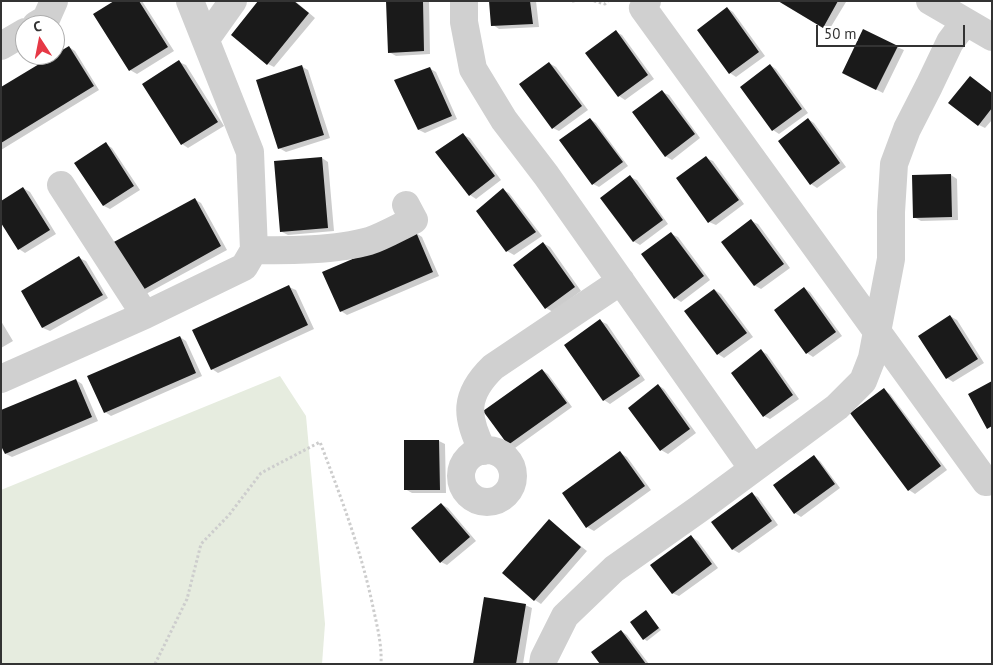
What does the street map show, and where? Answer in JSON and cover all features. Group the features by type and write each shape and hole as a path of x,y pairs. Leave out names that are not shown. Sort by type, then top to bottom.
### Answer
{"street":[{"path":"48,15 54,1"},
{"path":"1,379 145,315 244,268 254,250 250,152 190,1"},
{"path":"206,39 233,1"},
{"path":"464,1 464,22 474,69 504,120 621,280 753,469"},
{"path":"648,1 643,8 986,482"},
{"path":"930,1 992,37"},
{"path":"543,664 564,616 614,569 837,407 863,381 872,358 878,332 891,259 890,212 894,164 907,128 950,42 965,22"},
{"path":"1,46 15,38"},
{"path":"61,185 145,315"},
{"path":"254,250 277,251 327,247 368,240 414,220 406,205"},
{"path":"483,451 474,434 470,416 472,396 480,379 493,367 621,280"}],"path":[{"path":"594,1 605,4 608,1"},
{"path":"155,664 187,599 201,544 229,515 261,473 320,442 350,518 370,590 382,649 380,664"}],"shaded area":[{"path":"280,376 306,416 325,624 322,664 1,664 1,490"}],"building":[{"path":"114,1 139,1 168,47 129,71 93,14"},
{"path":"258,1 294,1 309,13 267,65 231,35"},
{"path":"386,1 423,1 424,51 388,53"},
{"path":"489,1 530,1 533,24 491,26"},
{"path":"778,1 838,1 823,28"},
{"path":"727,7 759,52 729,74 697,30"},
{"path":"863,29 898,46 876,90 842,73"},
{"path":"616,30 648,75 618,97 585,53"},
{"path":"69,46 94,86 1,143 1,87 37,65 65,65 65,48"},
{"path":"179,60 218,122 181,145 142,84"},
{"path":"549,62 582,106 552,129 519,84"},
{"path":"770,64 802,109 772,131 740,87"},
{"path":"302,65 324,135 278,149 256,80"},
{"path":"430,67 452,116 418,130 394,80"},
{"path":"970,76 992,93 992,108 978,126 948,103"},
{"path":"662,90 695,134 665,157 632,112"},
{"path":"590,118 623,162 592,185 559,140"},
{"path":"808,118 840,163 810,185 778,141"},
{"path":"463,133 495,176 469,196 435,152"},
{"path":"106,142 134,186 103,206 74,163"},
{"path":"706,156 739,200 708,223 676,178"},
{"path":"322,157 328,228 280,232 274,161"},
{"path":"951,174 952,217 913,218 912,175"},
{"path":"630,175 663,220 633,242 600,198"},
{"path":"23,187 50,230 18,250 1,223 1,201"},
{"path":"503,188 536,232 506,252 476,211"},
{"path":"195,198 221,246 139,292 112,243"},
{"path":"751,219 784,264 754,286 721,242"},
{"path":"416,232 433,272 340,312 322,272"},
{"path":"671,232 704,276 674,299 641,254"},
{"path":"543,242 575,287 545,309 513,265"},
{"path":"79,256 103,295 42,328 21,291"},
{"path":"289,285 308,325 211,370 192,330"},
{"path":"804,287 836,332 806,354 774,310"},
{"path":"714,289 747,333 717,355 684,311"},
{"path":"950,315 978,359 946,379 918,336"},
{"path":"600,319 640,376 603,401 564,345"},
{"path":"180,336 196,373 104,413 87,376"},
{"path":"761,349 793,395 763,417 731,373"},
{"path":"542,369 567,403 508,445 483,411"},
{"path":"76,379 92,417 5,454 1,446 1,410"},
{"path":"992,381 992,426 987,429 968,394"},
{"path":"658,384 690,429 660,451 628,408"},
{"path":"884,388 941,466 908,491 850,413"},
{"path":"404,440 439,440 440,490 404,490"},
{"path":"620,451 645,486 586,528 562,493"},
{"path":"814,455 835,484 794,514 773,485"},
{"path":"752,492 772,521 732,550 711,522"},
{"path":"441,503 470,537 440,563 411,528"},
{"path":"549,519 581,547 534,601 502,573"},
{"path":"691,535 712,564 672,594 650,565"},
{"path":"484,597 526,604 516,664 473,664"},
{"path":"646,610 659,628 643,640 630,622"},
{"path":"621,630 646,664 600,664 591,652"}]}
